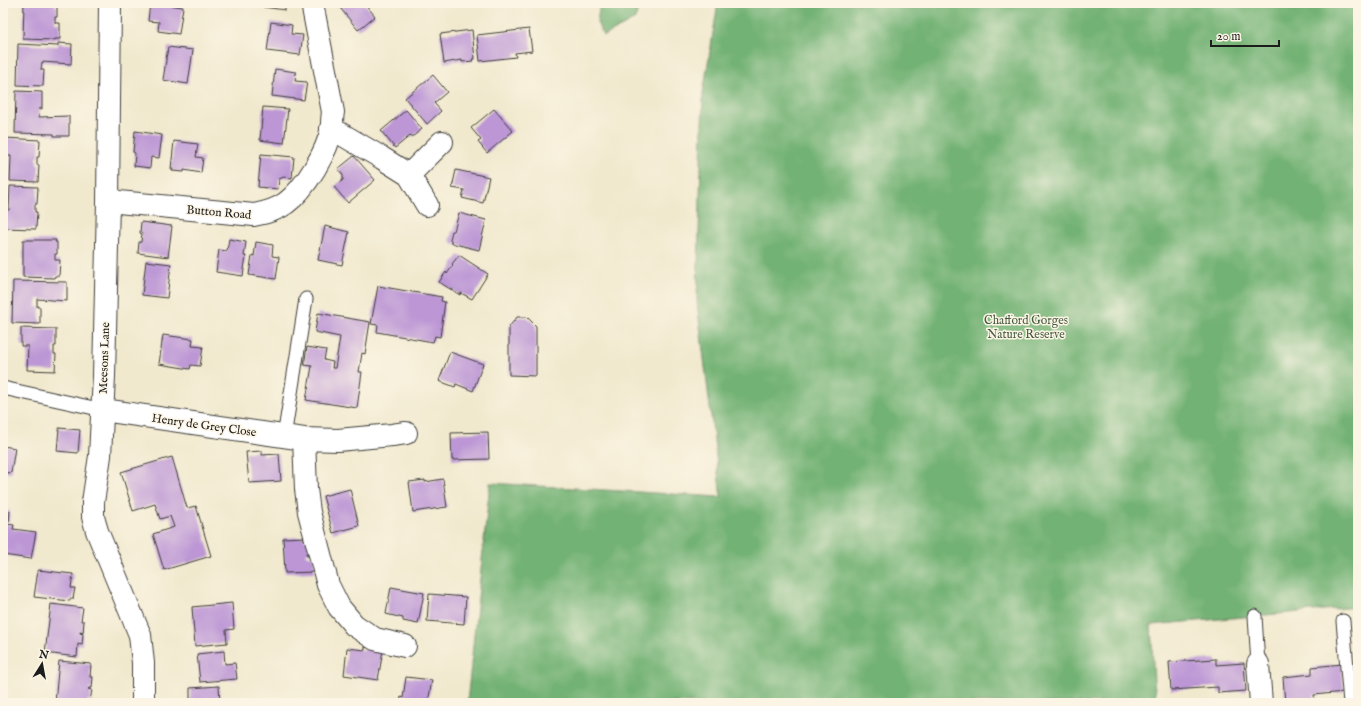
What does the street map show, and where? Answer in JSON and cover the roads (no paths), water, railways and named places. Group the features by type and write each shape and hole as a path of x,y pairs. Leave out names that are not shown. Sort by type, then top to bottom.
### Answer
{"street":[{"name":"Meesons Lane","path":"110,3 108,201 103,410 100,456 93,502 97,531 140,635 143,663 144,703"},
{"name":"Button Road","path":"108,201 254,215 265,213 285,204 293,197 317,164 331,128 333,112 312,3"},
{"path":"331,128 409,175 427,205"},
{"path":"409,175 442,142"},
{"name":"Henry de Grey Close","path":"103,410 294,438 338,440 406,433"},
{"path":"294,438 306,490 309,512 328,585 339,606 354,625 374,639 405,646"},
{"path":"1258,664 1261,703"}],"lane":[{"path":"294,438 306,299"},
{"path":"3,388 103,410"},
{"path":"1255,616 1258,664"},
{"path":"1343,621 1350,703"}],"park label":[{"name":"Chafford Gorges Nature Reserve","path":"1026,327"}]}
